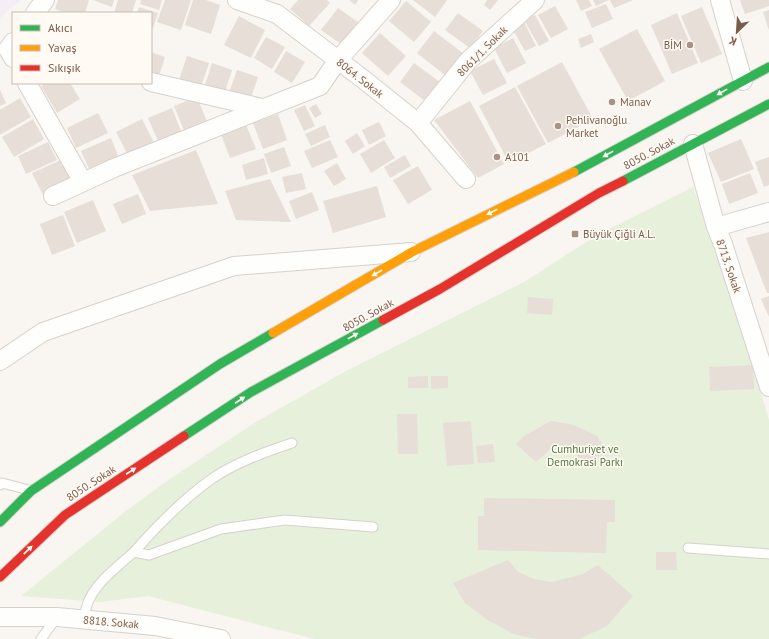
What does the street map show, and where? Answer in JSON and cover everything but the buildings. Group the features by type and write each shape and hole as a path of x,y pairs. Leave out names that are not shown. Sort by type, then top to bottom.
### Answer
{"street":[{"path":"36,12 45,0"},
{"name":"8064. Sokak","path":"237,0 277,14 338,60 418,123 466,179"},
{"path":"53,196 83,182 262,108 320,86 338,60 391,0"},
{"name":"8061/1. Sokak","path":"418,123 468,62 535,0"},
{"path":"720,0 743,81"},
{"name":"8050. Sokak","path":"0,522 31,491 220,364 412,252 580,169 769,67"},
{"path":"152,82 262,108"},
{"path":"28,84 83,182"},
{"name":"8050. Sokak","path":"0,577 65,515 251,392 440,289 599,193 769,104"},
{"name":"8713. Sokak","path":"693,144 716,228 769,387"},
{"path":"716,228 769,212"},
{"path":"0,362 43,332 234,266 412,252"},
{"name":"8818. Sokak","path":"0,618 57,617 155,626 221,639"}],"lane":[{"path":"85,620 84,610 100,582 134,552 156,528 213,478 253,457 292,443"},
{"path":"0,485 2,483 31,491"},
{"path":"134,552 149,555 221,529 285,520 373,527"},
{"path":"688,548 769,554"},
{"path":"41,639 57,617"}],"shaded area":[{"path":"0,0 21,0 0,18"}],"green space":[{"name":"Cumhuriyet ve Demokrasi Parkı","path":"693,187 746,342 769,420 769,639 314,639 148,596 100,602 21,596 126,511 164,483 256,422 346,371 524,282 599,234"}],"traffic: fast":[{"path":"574,172 769,67"},
{"path":"623,181 769,104"},
{"path":"184,436 251,392 383,320"},
{"path":"0,522 31,491 220,364 273,333"}],"traffic: slow":[{"path":"273,333 412,252 574,172"}],"traffic: jam":[{"path":"383,320 440,289 599,193 623,181"},
{"path":"0,577 65,515 184,436"}],"place":[{"name":"BİM","path":"690,45"},
{"name":"Manav","path":"612,102"},
{"name":"Pehlivanoğlu Market","path":"558,126"},
{"name":"A101","path":"497,157"},
{"name":"Büyük Çiğli A.L.","path":"575,234"}]}
